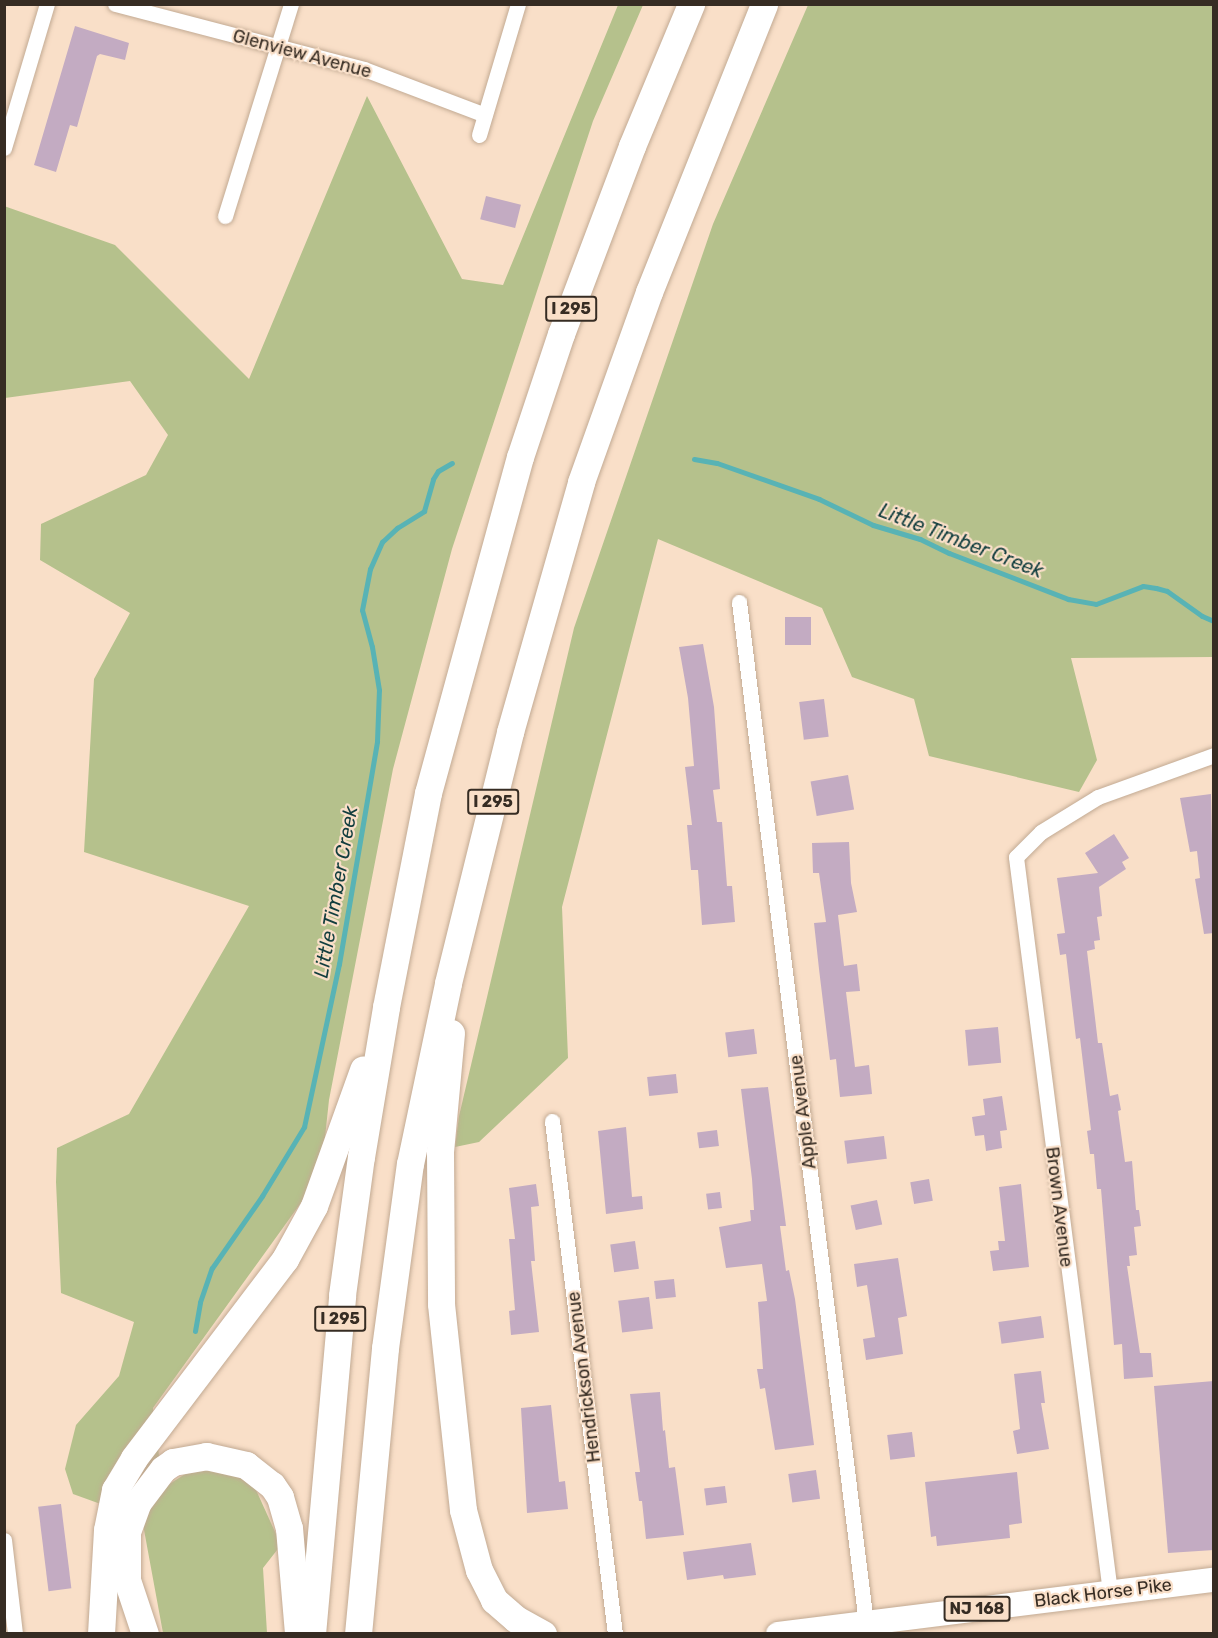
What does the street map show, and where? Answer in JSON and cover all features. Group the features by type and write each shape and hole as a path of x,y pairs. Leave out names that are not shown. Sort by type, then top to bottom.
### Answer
{"highway":[{"name":"I 295","path":"312,1634 342,1295 386,1007 428,793 520,457 561,334 632,146 691,4"},
{"name":"I 295","path":"358,1634 392,1284 410,1164 448,983 510,732 582,482 649,292 764,4"},
{"path":"448,983 452,1045 440,1151 441,1304 463,1510 479,1570 494,1600 516,1619 543,1634"},
{"path":"101,1634 107,1530 115,1490 134,1458 285,1259 314,1206 386,1007"},
{"path":"146,1634 127,1580 127,1532 138,1502 163,1469 182,1459 206,1456 246,1465 257,1472 280,1497 289,1528 298,1634"},
{"path":"363,1634 365,1570"}],"main road":[{"name":"Black Horse Pike","path":"778,1634 1214,1580"}],"street":[{"path":"4,148 47,4"},
{"name":"Glenview Avenue","path":"115,4 364,69 485,115"},
{"path":"225,216 291,4"},
{"path":"479,135 518,4"},
{"name":"Apple Avenue","path":"739,602 866,1623"},
{"name":"Brown Avenue","path":"1110,1592 1016,857 1041,832 1098,797 1214,755"},
{"name":"Hendrickson Avenue","path":"552,1121 615,1634"},
{"path":"4,1540 15,1634"}],"green space":[{"path":"618,5 643,5 593,121 452,549 393,769 329,1100 321,1175 153,1408 163,1488 201,1464 247,1470 281,1545 263,1568 267,1633 163,1633 142,1519 73,1494 65,1469 76,1425 119,1376 134,1322 61,1293 56,1182 57,1148 129,1114 249,906 84,852 94,679 130,613 40,560 41,524 146,475 168,435 130,381 5,398 4,206 115,245 249,379 367,96 462,279 503,285"},
{"path":"808,5 1213,5 1213,657 1071,658 1097,760 1079,792 929,756 914,699 852,677 822,608 658,539 562,907 568,1058 479,1142 455,1147 459,1116 574,628 713,224"}],"building":[{"path":"75,26 129,43 125,60 100,54 97,56 77,127 70,125 56,172 34,165"},
{"path":"486,196 521,205 515,228 480,219"},
{"path":"785,617 811,617 811,645 785,645"},
{"path":"703,644 714,707 720,789 713,790 717,822 722,822 727,886 732,886 735,922 702,925 698,870 691,870 687,825 692,825 685,767 694,766 688,698 679,647"},
{"path":"824,699 829,737 804,740 799,702"},
{"path":"848,775 854,809 817,816 811,782"},
{"path":"1211,794 1214,933 1204,934 1195,879 1200,878 1197,851 1190,852 1180,798"},
{"path":"1114,834 1129,858 1122,862 1126,869 1099,887 1102,916 1097,917 1100,940 1094,941 1095,949 1087,951 1098,1043 1102,1043 1110,1096 1118,1094 1125,1162 1132,1161 1136,1210 1139,1210 1141,1226 1134,1227 1137,1255 1129,1256 1130,1266 1127,1266 1140,1353 1151,1353 1153,1377 1124,1379 1122,1344 1114,1345 1101,1189 1097,1189 1094,1154 1090,1154 1087,1131 1091,1130 1080,1038 1076,1039 1066,954 1060,955 1057,934 1065,933 1057,878 1098,873 1085,853"},
{"path":"849,842 851,883 857,912 838,915 844,966 857,964 860,991 846,992 855,1067 869,1065 872,1094 840,1097 836,1059 830,1060 819,969 814,923 826,922 819,873 813,873 812,843"},
{"path":"998,1027 1001,1063 968,1066 965,1030"},
{"path":"754,1029 757,1054 728,1057 725,1033"},
{"path":"676,1074 678,1093 649,1096 647,1077"},
{"path":"768,1087 786,1226 780,1226 786,1271 789,1270 795,1299 814,1445 775,1450 765,1388 760,1389 757,1369 763,1369 758,1302 767,1301 762,1264 726,1268 719,1227 751,1221 750,1210 754,1210 752,1179 741,1089"},
{"path":"1002,1096 1007,1130 1000,1131 1002,1148 986,1151 984,1135 975,1136 972,1117 985,1115 983,1099"},
{"path":"626,1127 632,1197 642,1196 643,1209 606,1214 598,1131"},
{"path":"717,1130 719,1146 699,1148 697,1132"},
{"path":"884,1136 887,1159 847,1164 844,1141"},
{"path":"929,1179 933,1201 914,1204 910,1182"},
{"path":"536,1184 539,1206 531,1207 535,1261 531,1261 539,1332 511,1335 509,1311 515,1310 509,1239 515,1239 509,1188"},
{"path":"1021,1184 1029,1267 993,1271 990,1251 999,1250 998,1241 1005,1241 999,1187"},
{"path":"720,1192 722,1208 708,1210 706,1194"},
{"path":"877,1200 882,1224 856,1230 851,1206"},
{"path":"635,1241 639,1269 614,1272 610,1244"},
{"path":"898,1258 907,1316 898,1318 903,1354 866,1360 863,1339 875,1337 867,1285 857,1287 854,1264"},
{"path":"674,1279 676,1297 656,1299 654,1281"},
{"path":"649,1297 653,1329 622,1333 618,1301"},
{"path":"1041,1316 1044,1338 1001,1344 998,1322"},
{"path":"1041,1371 1045,1403 1041,1403 1049,1449 1017,1454 1013,1431 1020,1429 1014,1374"},
{"path":"1214,1381 1214,1550 1168,1553 1154,1386"},
{"path":"660,1392 669,1468 675,1467 684,1535 646,1539 642,1501 639,1501 635,1472 640,1472 630,1394"},
{"path":"551,1405 559,1482 565,1481 568,1509 527,1513 521,1408"},
{"path":"912,1432 915,1457 890,1460 887,1435"},
{"path":"816,1470 820,1499 792,1503 788,1474"},
{"path":"1017,1472 1022,1523 1009,1525 1010,1538 937,1546 936,1536 931,1537 925,1482"},
{"path":"725,1486 727,1503 706,1505 704,1489"},
{"path":"61,1504 71,1588 49,1591 38,1507"},
{"path":"751,1543 756,1575 724,1579 723,1575 687,1580 683,1552"}],"waterway":[{"name":"Little Timber Creek","path":"694,459 717,463 819,499 873,525 920,539 949,553 1068,599 1096,604 1143,586 1167,591 1202,616 1214,621"},
{"name":"Little Timber Creek","path":"195,1331 200,1302 212,1268 262,1196 304,1127 339,964 377,741 379,690 372,647 362,610 370,569 382,542 397,528 424,511 433,479 438,471 452,463"}]}
